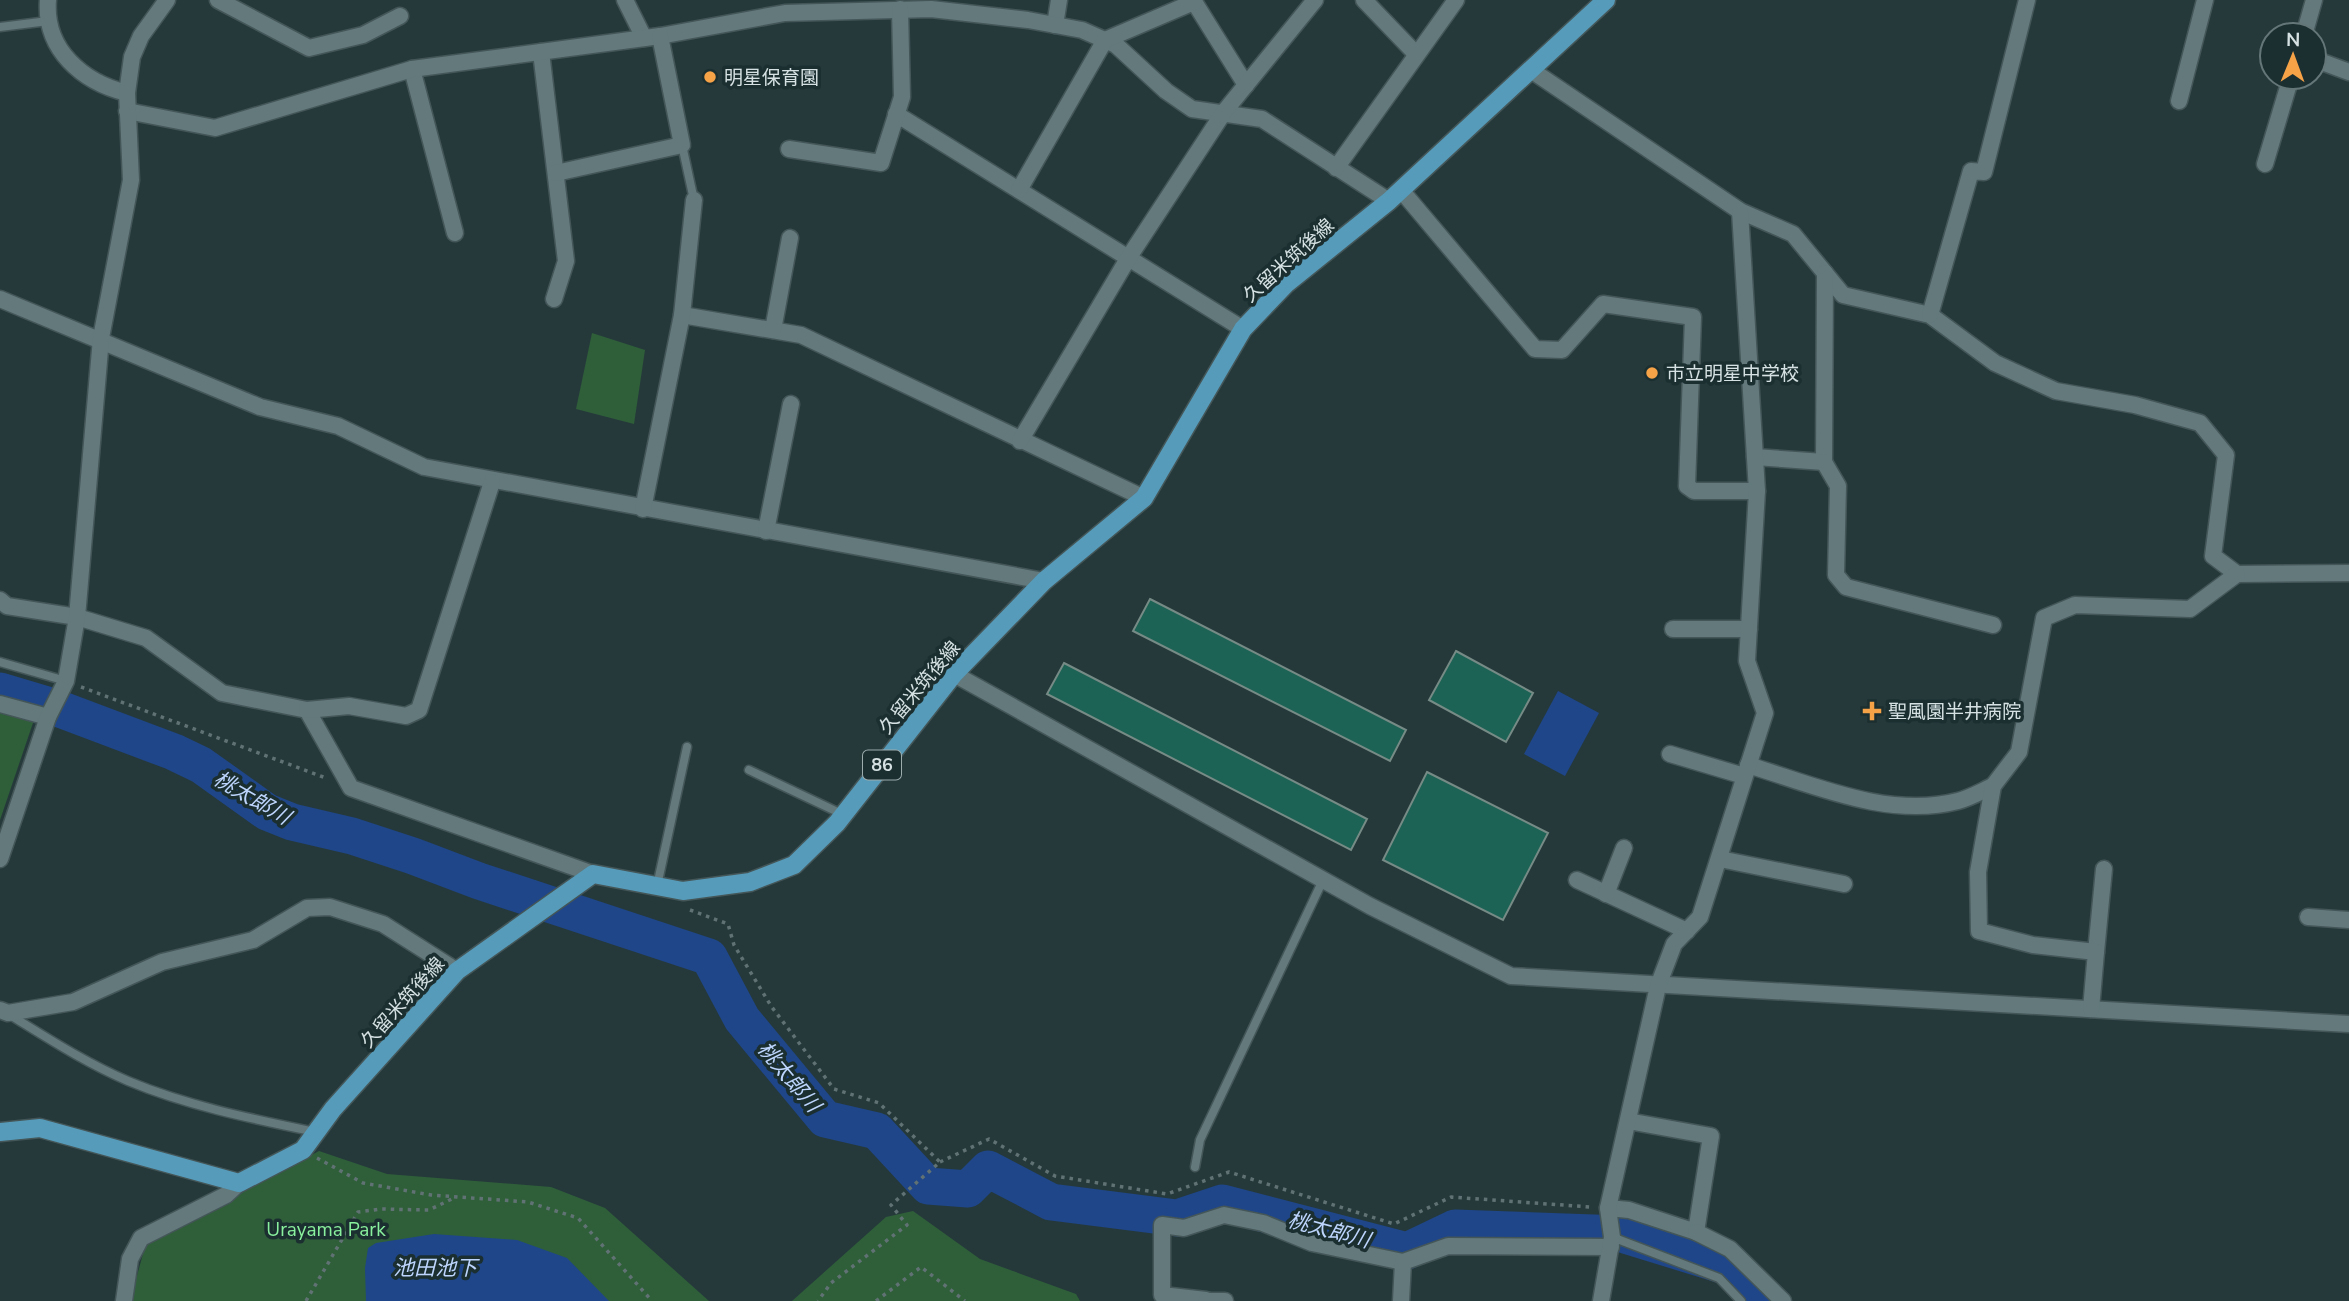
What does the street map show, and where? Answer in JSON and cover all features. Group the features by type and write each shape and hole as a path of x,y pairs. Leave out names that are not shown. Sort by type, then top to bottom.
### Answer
{"main road":[{"name":"久留米筑後線","path":"239,1183 303,1150 457,971 593,874 683,891 750,883 794,865 844,815 954,674 1044,581 1144,498 1243,329 1286,284 1395,195 1606,0"},
{"path":"0,1132 40,1128 239,1183"}],"street":[{"path":"48,0 48,21 52,39 75,68 101,86 127,93"},
{"path":"0,859 48,717 66,681 77,617 101,338 131,180 127,93 132,57 141,36 167,0"},
{"path":"218,0 309,48 363,35 400,16"},
{"path":"556,173 682,145 652,37 625,0"},
{"path":"1055,25 1059,0"},
{"path":"1020,441 1129,257 1224,113 1315,0"},
{"path":"1364,0 1416,54"},
{"path":"1336,168 1456,0"},
{"path":"1930,315 1970,171 1984,172 2027,0"},
{"path":"2179,101 2205,0"},
{"path":"2308,21 2314,0"},
{"path":"1019,190 1105,40 1194,1 1246,85"},
{"path":"789,149 881,163 902,97 900,9"},
{"path":"127,111 215,128 412,69 652,37 785,13 931,9 1082,30 1116,45 1166,91 1192,108 1262,119 1336,168 1395,195 1535,349 1562,350 1603,304 1693,317 1688,486 1694,491 1757,491"},
{"path":"541,52 566,261 554,299"},
{"path":"2328,65 2349,72"},
{"path":"412,69 455,233"},
{"path":"1531,70 1740,211 1793,234 1843,295 1930,315 1995,363 2056,391 2135,405 2200,423 2226,455 2213,556 2236,574"},
{"path":"2265,164 2287,91"},
{"path":"896,114 1243,329"},
{"path":"643,509 682,315 694,200"},
{"path":"1601,1301 1611,1242 1608,1208 1658,986 1674,944 1700,917 1765,713 1747,661 1757,491 1740,211"},
{"path":"773,330 790,238"},
{"path":"1825,273 1824,462 1838,486 1836,575 1846,587 1993,625"},
{"path":"0,299 101,338 260,407 338,426 424,467 492,482 1044,581"},
{"path":"682,315 801,335 1144,498"},
{"path":"766,531 791,404"},
{"path":"1755,457 1824,462"},
{"path":"0,600 7,606 77,617 146,638 222,693 307,710 349,706 406,716 419,710 492,482"},
{"path":"2096,953 2033,945 1979,931 1978,872 1993,786 2019,752 2044,618 2075,605 2190,609 2236,574 2349,573"},
{"path":"1673,628 1749,629"},
{"path":"954,674 1322,880 1511,976 2349,1024"},
{"path":"0,704 48,717"},
{"path":"307,710 351,788 593,874"},
{"path":"1670,754 1881,805 1938,805 1961,800 1993,786"},
{"path":"1606,894 1623,848"},
{"path":"1720,859 1844,884"},
{"path":"2091,1009 2104,869"},
{"path":"1577,880 1687,931"},
{"path":"4,1012 73,1002 162,961 253,940 307,908 330,907 383,924 457,971"},
{"path":"2308,917 2349,920"},
{"path":"1628,1121 1711,1136 1696,1232"},
{"path":"124,1301 130,1259 141,1238 226,1195 239,1183"},
{"path":"1608,1208 1629,1210 1696,1232 1730,1249 1783,1301"},
{"path":"1225,1301 1162,1295 1163,1225 1184,1228 1224,1215 1263,1223 1312,1243 1403,1262 1448,1245 1611,1242"},
{"path":"1401,1301 1403,1262"}],"lane":[{"path":"0,27 48,21"},
{"path":"682,145 694,200"},
{"path":"0,662 66,681"},
{"path":"657,886 687,747"},
{"path":"749,770 844,815"},
{"path":"1195,1167 1200,1140 1322,880"},
{"path":"4,1012 71,1053 129,1081 245,1118 317,1132"},
{"path":"1611,1242 1719,1278 1741,1301"}],"path":[{"path":"66,681 351,788"},
{"path":"679,906 728,924 734,945 771,1006 834,1089 879,1103 940,1162"},
{"path":"818,1301 831,1283 906,1225 891,1205 940,1162 989,1139 1055,1176 1167,1194 1229,1172 1394,1224 1451,1197 1608,1208"},
{"path":"303,1150 363,1184 457,1197 528,1202 578,1219 652,1301"},
{"path":"306,1301 358,1212 381,1209 429,1210 457,1197"},
{"path":"876,1301 921,1267 965,1301"}],"green space":[{"path":"592,333 645,350 634,424 576,409"},
{"path":"0,711 34,720 0,820"},
{"name":"Urayama Park","path":"319,1151 387,1174 551,1187 605,1208 709,1301 130,1301 146,1243"},
{"path":"913,1211 980,1259 1076,1294 1080,1301 792,1301 886,1217"}],"water":[{"path":"1558,691 1599,713 1565,776 1524,754"},
{"name":"池田池下","path":"434,1234 517,1240 567,1258 609,1301 366,1301 365,1268 368,1248 376,1243"}],"building":[{"path":"1150,599 1406,730 1390,761 1133,631"},
{"path":"1456,651 1533,693 1506,742 1429,700"},
{"path":"1064,663 1367,819 1351,850 1047,694"},
{"path":"1427,772 1548,833 1503,920 1383,860"}],"waterway":[{"name":"桃太郎川","path":"0,691 57,708 174,752 201,765 267,812 292,822 352,836 709,957 742,1019 825,1119 877,1131 928,1186 968,1189 988,1169 1051,1202 1177,1218 1222,1203 1407,1251 1455,1228 1622,1234 1729,1267 1768,1301"}],"place":[{"name":"明星保育園","path":"710,77"},
{"name":"市立明星中学校","path":"1652,373"},
{"name":"聖風園半井病院","path":"1872,711"}]}
